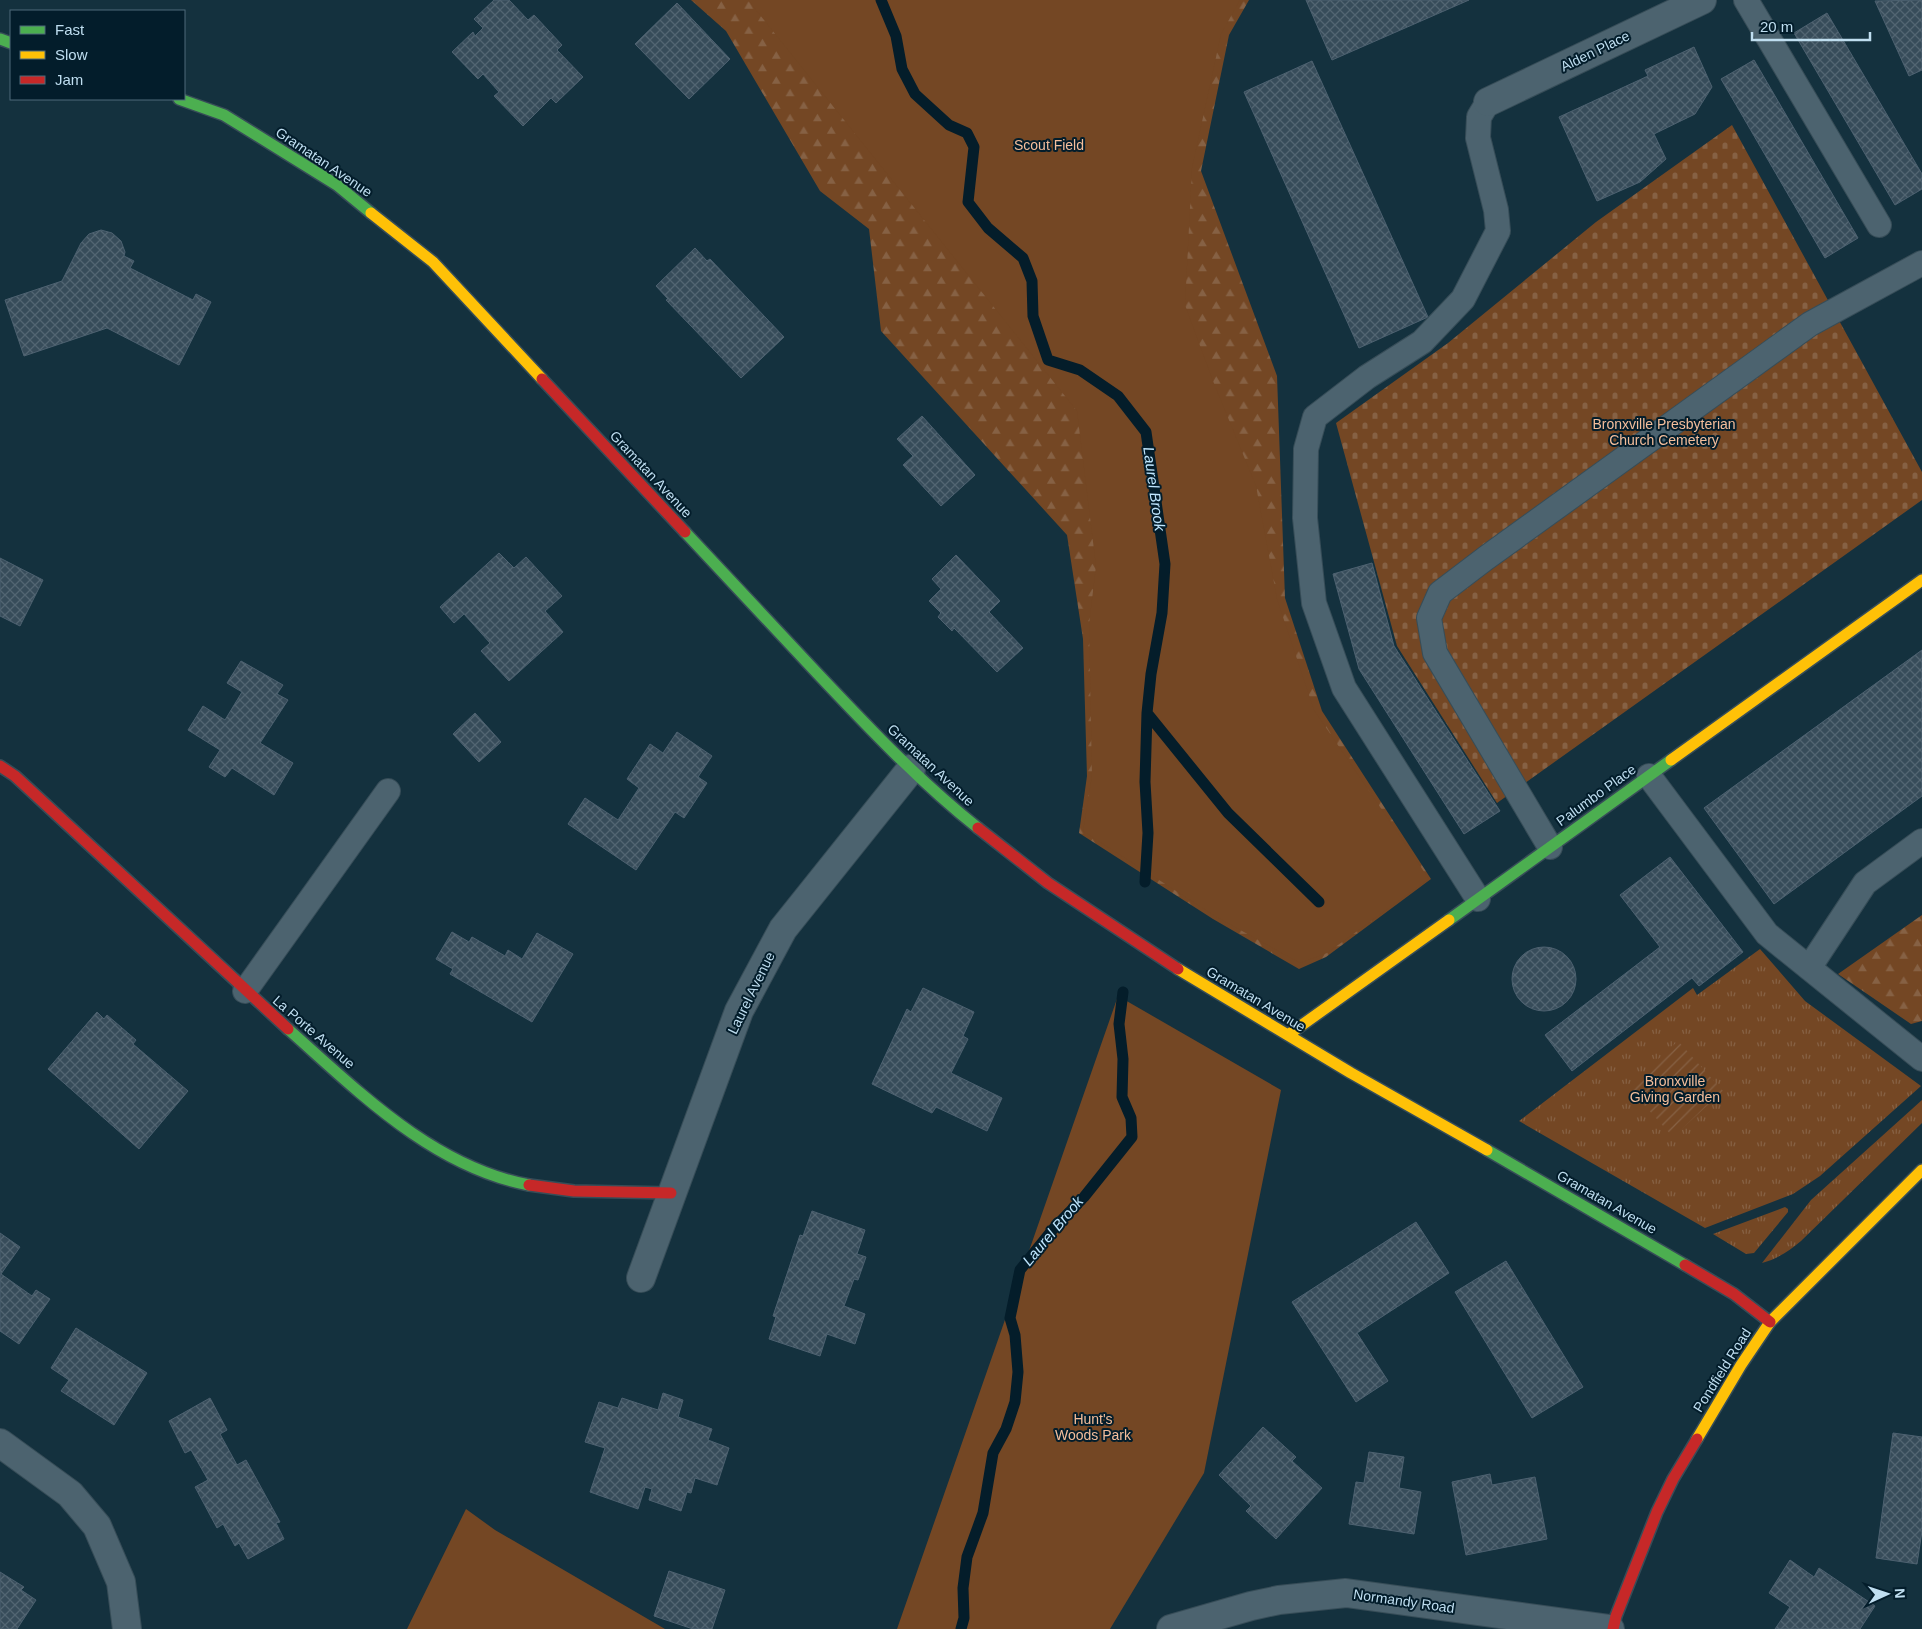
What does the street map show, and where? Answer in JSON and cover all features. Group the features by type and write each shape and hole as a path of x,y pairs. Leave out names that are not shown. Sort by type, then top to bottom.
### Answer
{"street":[{"name":"Alden Place","path":"1488,102 1702,0"},
{"name":"Gramatan Avenue","path":"182,100 224,114 337,185 433,262 766,620 911,769 954,809 1048,883 1188,975 1734,1294 1770,1322"},
{"name":"Palumbo Place","path":"1288,1035 1922,580"},
{"name":"La Porte Avenue","path":"0,766 15,776 245,991 370,1100 427,1143 480,1171 541,1189 599,1193 671,1193"},
{"name":"Laurel Avenue","path":"641,1278 739,1011 783,929 911,769"},
{"name":"Pondfield Road","path":"1611,1629 1657,1512 1673,1478 1741,1365 1770,1322 1922,1170"},
{"path":"0,1443 70,1494 97,1526 121,1582 127,1629"},
{"name":"Normandy Road","path":"1171,1629 1269,1602 1346,1593 1611,1629"}],"lane":[{"path":"1746,0 1879,225"},
{"path":"1478,899 1344,688 1314,603 1305,518 1306,449 1315,417 1367,377 1422,342 1463,299 1498,231 1496,210 1478,138 1479,117 1488,102"},
{"path":"1550,847 1435,653 1429,618 1440,593 1810,324 1922,263"},
{"path":"1649,776 1767,934 1922,1059"},
{"path":"245,991 388,791"},
{"path":"1809,968 1865,883 1922,842"}],"green space":[{"name":"Scout Field","path":"691,0 1249,0 1229,35 1201,171 1277,376 1285,598 1322,711 1431,879 1326,957 1299,969 1213,919 1079,833 1087,776 1083,639 1067,535 881,331 869,229 820,191 726,31"},
{"name":"Scout Field","path":"748,0 1240,0 1221,34 1192,168 1185,305 1213,381 1256,486 1277,599 1314,710 1429,879 1327,953 1300,963 1215,916 1083,831 1092,776 1089,625 1096,566 1077,411"},
{"name":"Bronxville Presbyterian Church Cemetery","path":"1732,125 1922,472 1922,500 1497,803 1397,646 1336,423 1448,343 1596,222"},
{"path":"1922,915 1922,1021 1911,1024 1838,974"},
{"path":"1760,949 1805,1001 1921,1086 1820,1176 1793,1194 1705,1228 1519,1121 1693,988 1697,995"},
{"name":"Hunt's Woods Park","path":"1118,996 1281,1090 1204,1473 1110,1629 897,1629"},
{"name":"Bronxville Giving Garden","path":"1678,1041 1723,1091 1673,1137 1628,1087"},
{"path":"1922,1100 1922,1123 1801,1241 1783,1254 1762,1263 1811,1200"},
{"path":"1785,1207 1788,1209 1788,1212 1754,1253 1746,1254 1713,1234"},
{"path":"466,1509 495,1530 665,1629 407,1629"}],"building":[{"path":"494,0 509,0 528,20 534,15 562,45 557,50 583,77 556,103 551,98 523,126 494,96 499,92 483,74 478,79 452,52 473,32 475,36 483,28 474,19"},
{"path":"1306,0 1469,0 1332,60"},
{"path":"1922,0 1922,70 1909,76 1875,1"},
{"path":"677,3 730,59 689,99 635,44"},
{"path":"1827,13 1922,174 1922,189 1895,205 1794,33"},
{"path":"1694,47 1712,87 1695,114 1654,134 1666,159 1640,182 1597,201 1559,117 1648,76 1645,70"},
{"path":"1754,60 1858,238 1825,258 1721,79"},
{"path":"1312,61 1428,317 1359,348 1244,92"},
{"path":"101,230 112,233 121,241 125,252 124,256 134,261 130,268 193,300 196,294 211,302 179,365 107,328 24,356 5,300 62,281 81,243 89,234"},
{"path":"695,248 707,261 710,259 784,337 741,378 666,300 668,299 656,286"},
{"path":"922,416 975,475 941,506 903,465 913,456 897,439"},
{"path":"499,553 514,568 526,557 562,596 545,611 563,632 509,681 481,651 490,643 464,614 454,623 440,607"},
{"path":"956,555 1000,601 989,612 1023,648 997,672 954,628 952,631 938,617 941,613 929,601 941,589 932,579"},
{"path":"0,558 43,580 20,626 0,616"},
{"path":"1372,563 1394,646 1500,811 1464,834 1359,669 1333,574"},
{"path":"1922,650 1922,796 1774,904 1704,808"},
{"path":"241,661 283,685 277,694 288,700 260,743 293,763 274,795 232,768 225,777 209,767 220,750 188,730 203,706 225,720 242,692 227,683"},
{"path":"475,713 501,742 479,762 453,734"},
{"path":"677,732 712,756 698,777 707,783 684,818 675,812 636,870 568,824 585,798 618,820 639,788 627,779 650,744 663,753"},
{"path":"1670,857 1743,952 1699,986 1692,978 1572,1071 1545,1035 1660,947 1620,895"},
{"path":"452,932 469,942 472,937 505,956 508,950 522,959 537,933 573,954 532,1022 450,974 453,969 436,959"},
{"path":"1544,947 1562,953 1570,961 1576,979 1570,997 1562,1005 1544,1011 1526,1005 1518,997 1512,979 1518,961 1526,953"},
{"path":"923,988 974,1012 963,1036 968,1039 951,1073 1002,1098 987,1131 936,1107 932,1113 872,1084 907,1009 911,1012"},
{"path":"97,1012 104,1019 107,1015 136,1040 133,1044 188,1091 139,1149 48,1069"},
{"path":"812,1211 865,1230 857,1254 866,1257 858,1280 854,1279 844,1306 865,1314 855,1344 827,1334 820,1356 769,1339 776,1317 773,1316 800,1235 803,1236"},
{"path":"1416,1222 1449,1273 1357,1333 1388,1381 1356,1402 1292,1302"},
{"path":"0,1233 20,1247 1,1274 32,1296 36,1290 50,1299 19,1344 0,1331"},
{"path":"1506,1261 1583,1387 1532,1418 1455,1292"},
{"path":"76,1328 147,1373 114,1425 61,1391 69,1380 51,1368"},
{"path":"663,1393 683,1400 678,1417 712,1429 708,1440 729,1448 717,1485 695,1478 691,1493 687,1492 681,1511 649,1500 652,1489 645,1487 638,1509 590,1492 605,1448 585,1442 599,1402 618,1408 622,1398 658,1410"},
{"path":"210,1398 227,1430 220,1434 237,1465 246,1460 280,1522 276,1523 284,1539 248,1559 239,1543 235,1546 223,1524 217,1528 195,1487 208,1480 191,1450 185,1453 169,1421"},
{"path":"1263,1427 1296,1457 1292,1461 1322,1488 1276,1539 1246,1511 1251,1506 1219,1475"},
{"path":"1893,1433 1922,1437 1922,1531 1917,1564 1876,1558"},
{"path":"1369,1452 1404,1457 1399,1488 1421,1492 1414,1534 1349,1524 1356,1482 1364,1483"},
{"path":"1490,1474 1492,1485 1535,1477 1547,1539 1466,1555 1452,1482"},
{"path":"1790,1560 1814,1577 1819,1568 1875,1606 1860,1629 1775,1629 1790,1607 1769,1593"},
{"path":"669,1571 725,1590 712,1629 693,1629 654,1616"},
{"path":"0,1572 24,1587 21,1590 36,1600 17,1629 0,1629"}],"waterway":[{"name":"Laurel Brook","path":"881,0 896,36 902,69 915,94 949,125 967,133 974,147 968,202 988,228 1023,258 1032,281 1033,316 1048,360 1080,370 1118,396 1146,432 1165,564 1162,613 1151,674 1147,713 1145,782 1148,833 1145,882"},
{"path":"1147,713 1228,813 1319,902"},
{"name":"Laurel Brook","path":"961,1629 964,1618 963,1588 967,1557 983,1513 993,1453 1006,1429 1015,1402 1018,1372 1015,1335 1010,1318 1020,1270 1054,1228 1084,1197 1132,1137 1131,1118 1122,1097 1123,1059 1119,1024 1123,992"}],"traffic: fast":[{"path":"0,39 10,43"},
{"path":"182,100 224,115 337,185 371,213"},
{"path":"685,532 875,734 915,773 978,828"},
{"path":"1449,920 1671,760"},
{"path":"288,1029 370,1101 399,1124 429,1144 461,1162 494,1176 529,1185"},
{"path":"1487,1150 1685,1265"}],"traffic: slow":[{"path":"371,213 433,262 542,379"},
{"path":"1671,760 1922,580"},
{"path":"1288,1035 1449,920"},
{"path":"1178,969 1351,1073 1487,1150"},
{"path":"1697,1439 1741,1365 1770,1322 1922,1170"}],"traffic: jam":[{"path":"542,379 685,532"},
{"path":"0,766 15,776 288,1029"},
{"path":"978,828 1048,883 1178,969"},
{"path":"529,1185 574,1191 671,1193"},
{"path":"1685,1265 1734,1294 1770,1322"},
{"path":"1613,1629 1616,1616 1657,1512 1673,1479 1697,1439"}]}
